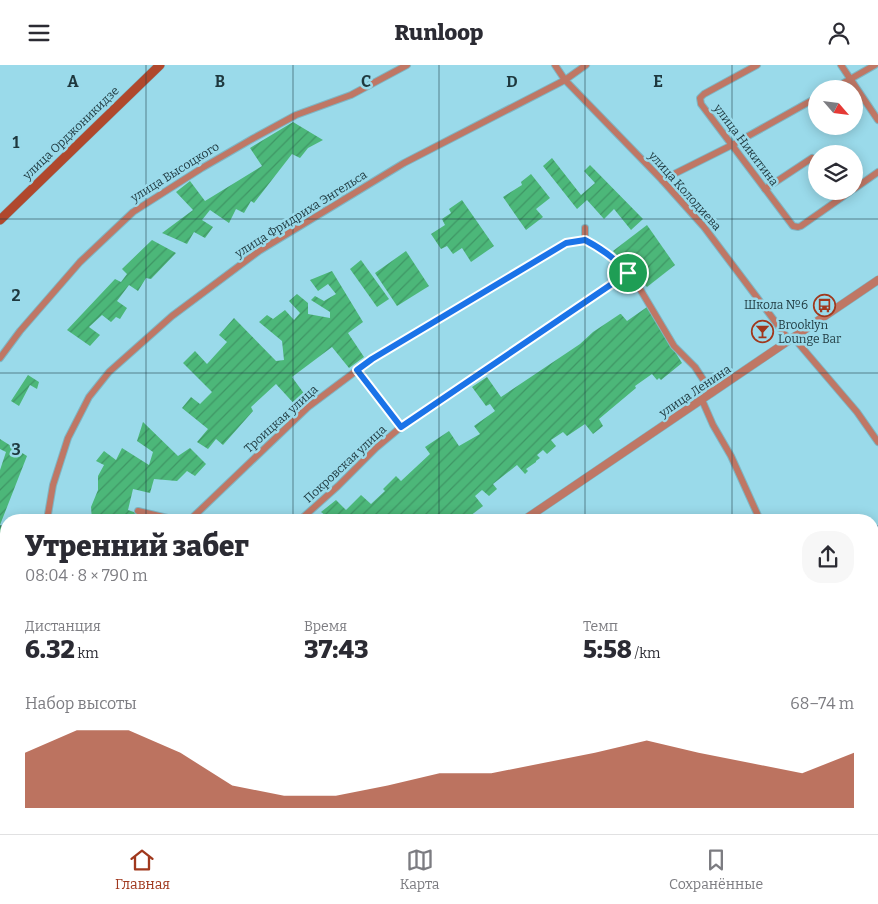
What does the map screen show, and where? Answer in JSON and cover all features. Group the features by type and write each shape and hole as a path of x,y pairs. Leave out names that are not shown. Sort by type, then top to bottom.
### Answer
{"main road":[{"name":"улица Орджоникидзе","path":"0,219 160,65"}],"street":[{"name":"улица Высоцкого","path":"0,357 80,261 134,212 202,167 296,115 351,95 407,65"},
{"name":"улица Колодиева","path":"555,65 564,80 662,181 716,242 791,338 857,412 878,442"},
{"name":"улица Фридриха Энгельса","path":"48,514 54,485 68,438 89,397 109,372 172,316 259,251 404,163 564,80 586,65"},
{"name":"улица Никитина","path":"757,65 704,94 700,98 701,104 793,226 801,227 838,200"},
{"path":"841,65 878,120"},
{"path":"850,79 875,65"},
{"path":"662,181 808,102"},
{"path":"765,189 808,161"},
{"path":"863,182 878,172"},
{"path":"585,228 585,240 618,261 628,273 637,284 674,345 695,367 712,393"},
{"name":"Троицкая улица","path":"196,514 308,407 372,359 566,243 585,240"},
{"name":"Покровская улица","path":"307,514 376,448 401,427 628,273"},
{"name":"улица Ленина","path":"533,514 878,280"},
{"path":"357,370 401,427"},
{"path":"702,399 757,514"},
{"path":"138,511 151,514"}],"green space":[{"path":"293,122 323,140 308,148 300,158 292,154 254,203 251,201 244,213 236,209 229,223 210,210 202,220 213,227 205,238 194,232 187,244 162,233 193,210 176,192 190,181 205,201 262,166 250,148"},
{"path":"552,158 581,195 595,183 584,171 590,165 643,219 631,230 614,209 604,219 587,200 577,209 543,166"},
{"path":"531,174 550,198 536,209 543,217 526,230 503,197 522,185 521,182"},
{"path":"462,200 494,246 471,262 462,248 453,254 447,246 441,249 431,234 445,225 442,219 451,213 449,209"},
{"path":"647,225 675,265 647,287 613,251"},
{"path":"152,240 176,253 151,279 146,278 138,291 129,285 117,301 127,308 120,319 116,317 111,322 102,315 89,327 100,335 90,346 67,330 115,279 121,282 127,274 122,269"},
{"path":"406,251 429,286 397,306 375,273"},
{"path":"361,260 389,299 377,307 350,269"},
{"path":"332,271 363,322 348,333 364,357 349,368 332,347 292,377 308,399 298,408 276,384 251,407 253,411 223,445 216,439 208,449 197,442 208,429 182,408 191,397 200,404 212,392 183,363 195,351 207,364 227,342 219,335 234,318 276,361 284,360 282,341 259,322 267,315 273,319 285,310 294,320 300,313 289,301 297,294 308,303 308,314 330,318 330,312 311,300 315,296 324,301 336,294 328,284 318,291 310,280"},
{"path":"647,307 682,363 661,380 659,378 657,380 652,374 635,386 636,388 599,419 603,426 593,434 585,424 567,436 563,432 551,440 556,446 547,454 543,450 537,455 540,458 526,469 528,471 525,474 517,465 493,484 497,489 489,496 482,490 475,496 483,506 473,514 324,514 321,512 336,500 346,510 361,495 371,504 385,491 383,489 396,476 401,481 430,454 425,447 449,431 459,446 480,434 474,426 495,411 490,404 486,406 472,387 487,377 501,397 580,344 593,332 620,314 627,321"},
{"path":"28,375 39,382 37,389 30,385 19,406 11,401"},
{"path":"143,422 178,456 190,448 206,464 195,476 187,471 177,481 154,479 150,493 133,489 128,510 140,514 92,514 91,507 98,490 98,476 104,465 96,461 104,451 116,460 122,448 149,465 153,452 137,441"},
{"path":"0,439 27,456 4,514 0,514 0,470 6,452 0,449"}],"place":[{"name":"Школа №6","path":"824,305"},
{"name":"Brooklyn Lounge Bar","path":"762,332"}],"route":[{"path":"585,240 618,261 628,273 401,427 357,370 372,359 566,243 585,240"}]}
